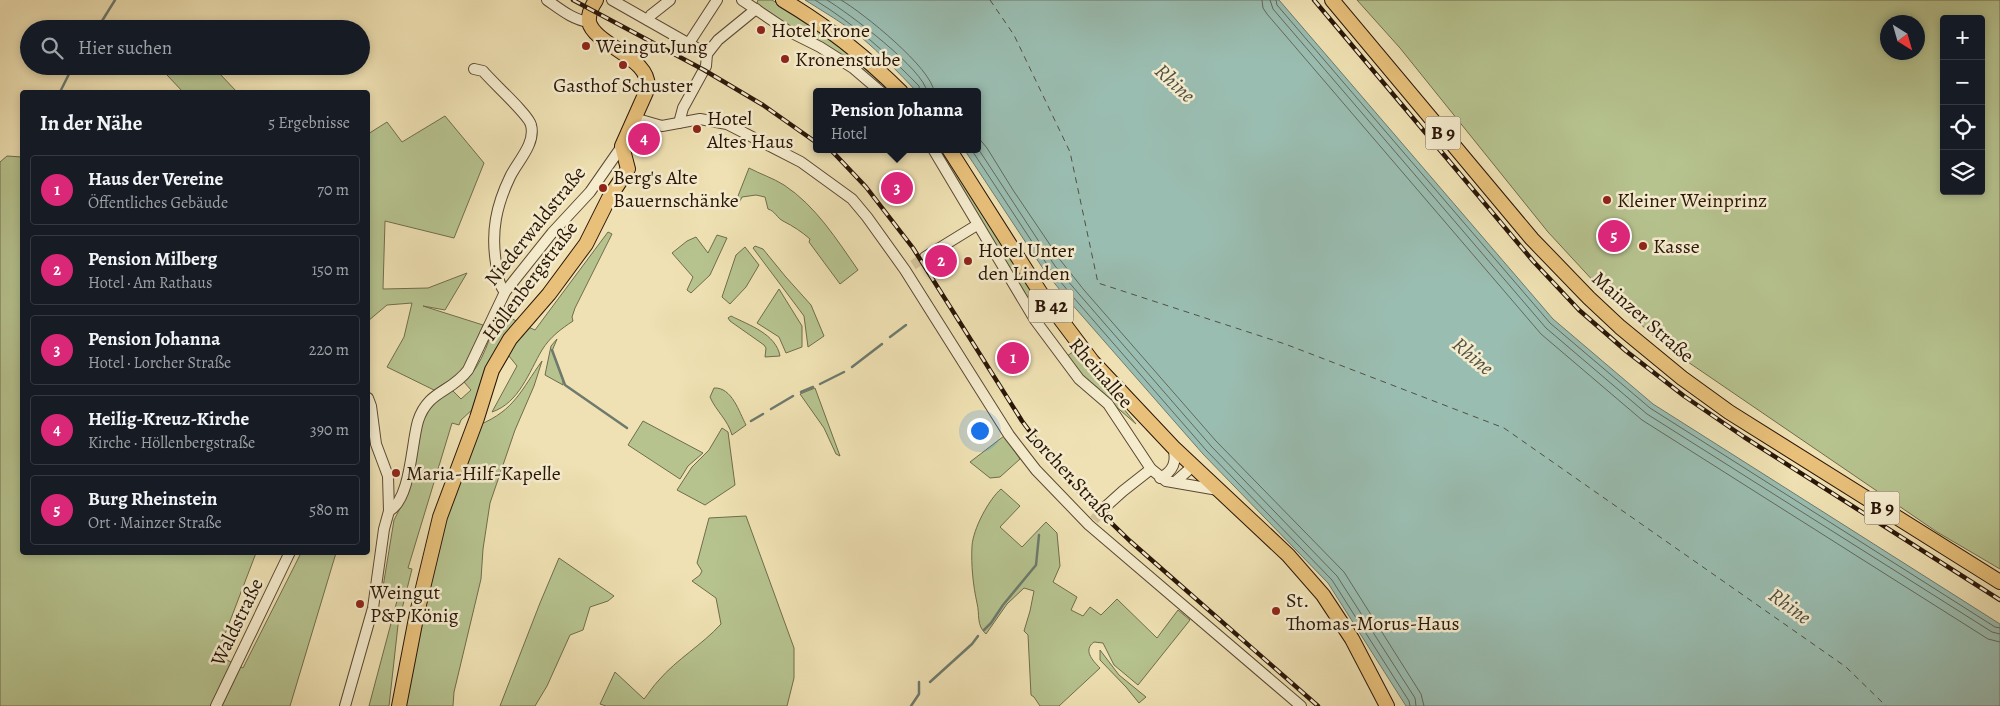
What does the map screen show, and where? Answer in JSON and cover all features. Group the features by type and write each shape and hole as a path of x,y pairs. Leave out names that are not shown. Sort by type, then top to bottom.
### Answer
{"main road":[{"path":"595,0 591,10 590,22 595,32 616,47 646,75 648,83 647,90 622,146"},
{"path":"784,0 844,41 897,88"},
{"name":"Mainzer Straße","path":"1332,0 1532,239 1626,333 1682,378 1729,412 2000,582"},
{"name":"Höllenbergstraße","path":"399,706 417,613 440,517 477,418 492,370 510,339 549,294 590,238 609,198 628,169 622,146"},
{"name":"B 42","path":"953,153 1040,292 1092,361 1173,447 1288,555 1323,595 1352,639 1386,706"}],"street":[{"path":"547,0 580,21 590,22"},
{"path":"612,0 707,54"},
{"path":"648,20 670,0"},
{"path":"689,43 717,0"},
{"path":"742,0 788,31 820,47 845,63 876,88"},
{"path":"679,123 679,117 706,66 707,54 718,40 756,9"},
{"path":"474,69 483,71 528,118 532,131 531,142 509,178 495,219 493,244 500,284 505,292"},
{"name":"Lorcher Straße","path":"634,118 662,126 700,119 727,124 801,162 852,199 909,268 1009,435 1036,470 1092,522 1301,706"},
{"name":"Niederwaldstraße","path":"389,512 396,506 404,488 415,432 423,408 430,400 458,380 469,369 486,328 505,292 552,233 590,192 622,146"},
{"name":"Rheinallee","path":"934,153 1038,325 1079,379 1108,404 1151,469 1160,478"},
{"path":"925,258 977,225"},
{"path":"345,706 373,608 384,529 389,512 388,476 376,444 370,404"},
{"path":"1160,478 1168,473 1175,463 1176,458 1173,447"},
{"path":"1175,482 1193,466"},
{"path":"1103,509 1151,469"},
{"path":"1160,478 1166,481 1220,490"},
{"name":"Waldstraße","path":"216,706 289,555"}],"green space":[{"path":"758,0 772,0 816,28 847,51 881,81 879,84 854,63 792,29 756,6"},
{"path":"1357,0 2000,0 2000,569 1937,532 1666,347 1597,285 1548,232 1400,48"},
{"path":"167,75 221,75 235,90 181,90"},
{"path":"445,116 484,163 454,238 385,221 383,289 428,288 467,273 445,310 423,306 483,325 467,364 460,373 436,391 387,367 404,337 412,303 387,305 370,319 370,133 387,122 402,142"},
{"path":"939,153 943,153 963,181 1051,318 1044,316 1040,318"},
{"path":"7,156 20,157 20,555 255,555 217,655 243,668 300,555 335,555 290,706 0,706 0,162"},
{"path":"749,168 775,180 796,193 825,224 858,270 840,284 809,242 810,239 768,209 765,197 756,195 742,197 738,205 738,196"},
{"path":"608,232 612,234 575,308 572,317 573,321 545,345 528,377 509,402 492,412 517,366 509,356 496,378 493,376 526,326 535,330"},
{"path":"717,235 727,238 710,275 691,293 687,290 693,277 672,253 687,241 696,237 708,253"},
{"path":"755,246 763,249 811,305 824,336 808,347 804,316 753,248"},
{"path":"745,247 759,265 746,287 730,304 722,297 736,255"},
{"path":"779,289 802,326 802,347 786,353 779,337 757,323"},
{"path":"498,311 520,323 474,408 461,420 459,425 452,423 408,568 412,569 398,625 389,706 369,706 398,597 382,593 394,520 409,491 421,428 427,409 432,402 452,390 461,399 471,390 464,382 471,375 481,358"},
{"path":"731,316 761,331 773,342 780,356 765,357 766,348 764,345 730,321 728,318"},
{"path":"557,339 552,351 563,385 545,375 551,346"},
{"path":"1076,350 1136,424 1083,378 1067,356"},
{"path":"542,361 534,386 515,430 490,503 483,549 481,579 454,692 453,706 404,706 437,544 479,425 501,413 509,406"},
{"path":"714,388 726,392 730,396 738,407 746,425 732,435 728,425 710,397"},
{"path":"815,388 840,456 836,454 824,428 800,394"},
{"path":"643,421 703,453 688,466 680,479 628,445"},
{"path":"722,428 728,432 735,485 705,505 677,490 692,467 709,450"},
{"path":"1004,436 1020,459 1000,477 990,478 970,462"},
{"path":"1001,489 1020,506 1000,527 1022,547 1046,522 1057,533 1060,566 1053,582 1077,597 1071,610 1083,616 1090,607 1101,615 1117,599 1157,638 1178,610 1190,620 1138,685 1114,665 1103,643 1094,642 1089,648 1089,652 1100,668 1059,706 1040,706 1031,695 1028,635 1024,631 1034,591 1024,588 1007,604 986,634 983,631 973,582 972,546 975,531 982,515"},
{"path":"746,516 794,648 794,678 787,706 606,706 600,704 615,672 644,699 666,672 721,624 716,598 692,581 702,571 697,563 709,518"},
{"path":"559,558 614,596 608,601 590,607 583,630 570,635 547,686 535,706 500,706 540,603"},
{"path":"1100,650 1119,675 1146,697 1139,703 1100,660"}],"water":[{"name":"Rhine","path":"805,0 1279,0 1553,319 1653,404 2000,624 2000,706 1406,706 1328,583 1203,454 1046,273 967,153 981,153 981,88 913,88 861,37"}],"waterway":[{"path":"103,20 115,0"},
{"path":"61,90 68,75"},
{"path":"890,337 906,325"},
{"path":"852,367 882,344"},
{"path":"552,350 565,385 627,428"},
{"path":"820,384 844,372"},
{"path":"801,392 813,387"},
{"path":"771,409 793,396"},
{"path":"751,421 763,414"},
{"path":"984,630 1036,565 1039,535"},
{"path":"930,682 972,644 978,636"},
{"path":"911,706 919,694 919,682"}],"ferry route":[{"path":"990,0 1014,35 1070,152 1098,283 1285,344 1504,428 1846,667 1886,706"}],"tunnel":[{"path":"913,265 925,257"},
{"path":"1094,520 1103,509"}],"railway":[{"path":"573,0 704,70 763,105 813,140"},
{"path":"1314,0 1533,261 1579,310 1626,351 1684,396 1744,437 2000,600"},
{"path":"834,153 866,187 913,248 1022,421 1076,489 1130,541 1318,706"}],"place":[{"name":"Hotel Krone","path":"761,30"},
{"name":"Weingut Jung","path":"586,46"},
{"name":"Kronenstube","path":"785,59"},
{"name":"Gasthof Schuster","path":"623,65"},
{"name":"Hotel Altes Haus","path":"697,129"},
{"name":"Heilig-Kreuz-Kirche","path":"644,139"},
{"name":"Berg's Alte Bauernschänke","path":"603,188"},
{"name":"Pension Johanna","path":"897,188"},
{"name":"Kleiner Weinprinz","path":"1607,200"},
{"name":"Burg Rheinstein","path":"1614,236"},
{"name":"Kasse","path":"1643,246"},
{"name":"Pension Milberg","path":"941,261"},
{"name":"Hotel Unter den Linden","path":"968,261"},
{"name":"Haus der Vereine","path":"1013,358"},
{"name":"Maria-Hilf-Kapelle","path":"396,473"},
{"name":"Weingut P&P König","path":"360,604"},
{"name":"St. Thomas-Morus-Haus","path":"1276,611"}]}
